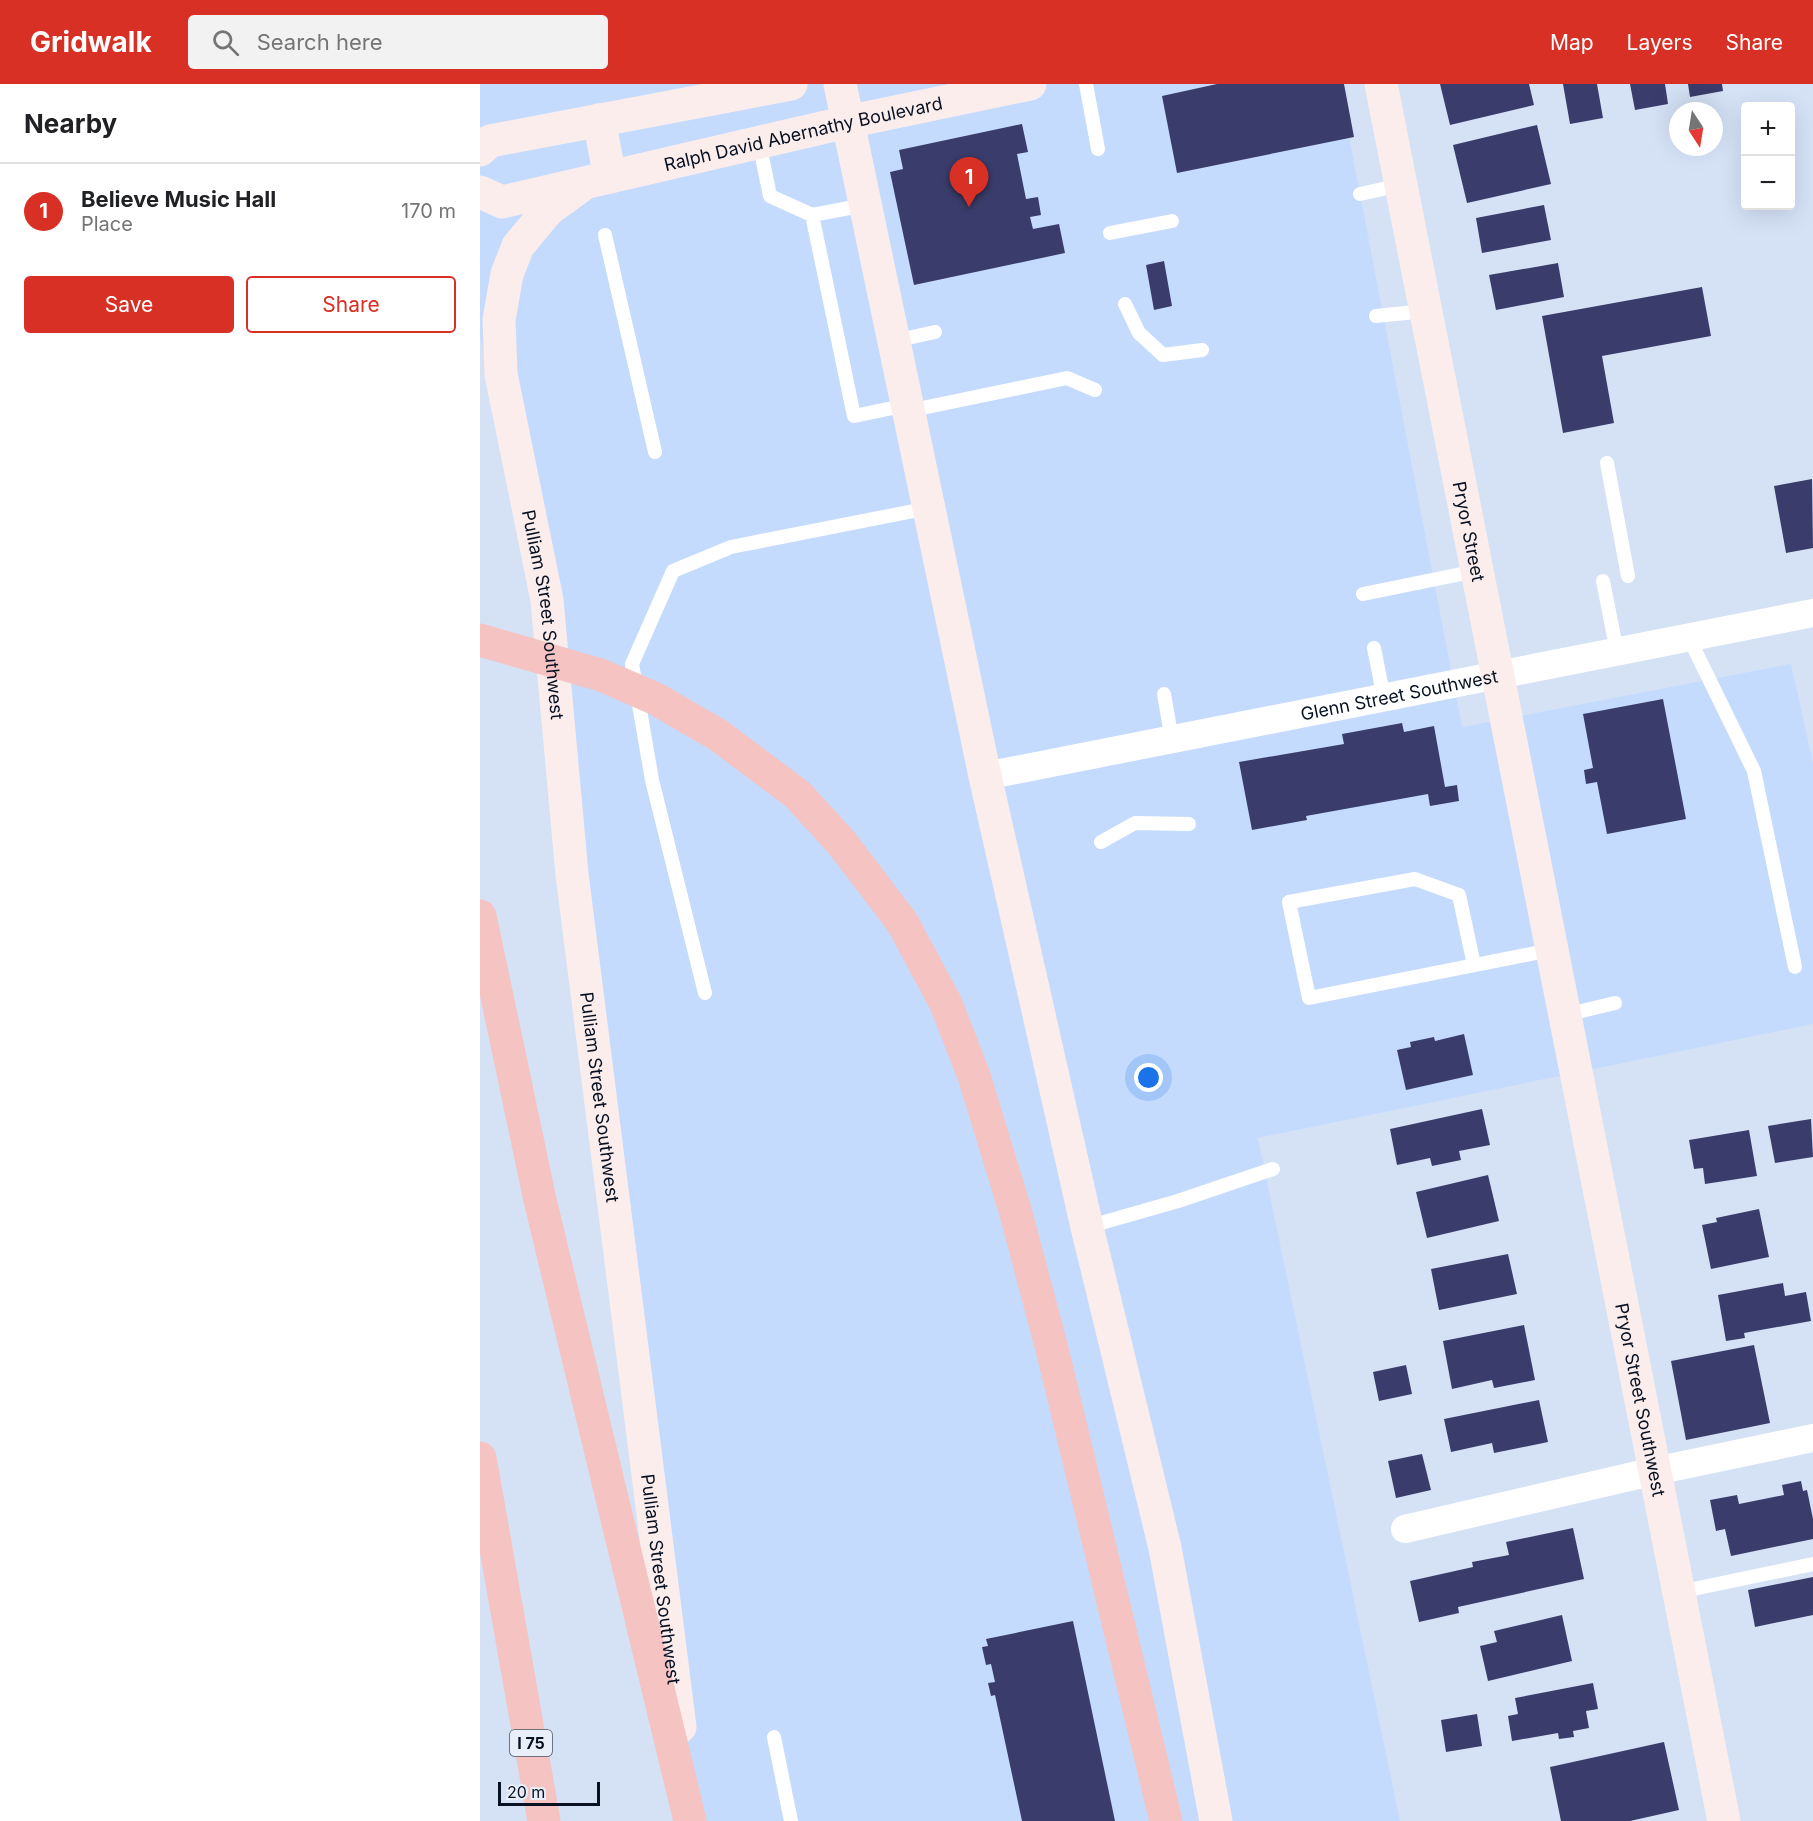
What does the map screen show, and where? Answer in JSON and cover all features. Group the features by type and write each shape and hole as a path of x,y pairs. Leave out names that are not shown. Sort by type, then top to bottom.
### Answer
{"highway":[{"path":"480,640 601,675 656,699 718,735 797,794 841,842 902,922 946,1004 974,1076 1021,1233 1055,1360 1166,1821"},
{"path":"480,916 540,1200 691,1821"},
{"name":"I 75","path":"480,1458 544,1821"}],"main road":[{"path":"480,150 490,141 754,87 791,84"},
{"path":"840,84 985,776 1087,1227 1165,1548 1216,1821"},
{"name":"Ralph David Abernathy Boulevard","path":"480,192 502,202 847,122 1030,84"},
{"name":"Pryor Street","path":"1381,84 1554,964"},
{"path":"598,180 599,120"},
{"name":"Pulliam Street Southwest","path":"501,374 499,320 507,274 519,246 549,210 598,180"},
{"name":"Pulliam Street Southwest","path":"480,318 501,374 547,600 572,874 691,1821"},
{"name":"Pryor Street Southwest","path":"1554,964 1724,1821"}],"street":[{"name":"Glenn Street Southwest","path":"985,776 1813,614"},
{"path":"1406,1529 1655,1471 1813,1438"}],"lane":[{"path":"1086,84 1098,149"},
{"path":"759,142 770,196 812,215 865,205"},
{"path":"1360,194 1401,184"},
{"path":"812,215 854,416 1067,378 1095,390"},
{"path":"1110,232 1172,220"},
{"path":"605,235 655,452"},
{"path":"1125,304 1139,333 1163,355 1202,350"},
{"path":"1376,316 1425,311"},
{"path":"894,341 935,332"},
{"path":"1606,463 1628,576"},
{"path":"705,993 652,780 633,664 674,571 731,548 929,508"},
{"path":"1363,594 1476,571"},
{"path":"1603,581 1617,652"},
{"path":"1689,638 1754,771 1795,967"},
{"path":"1374,648 1384,698"},
{"path":"1164,694 1172,740"},
{"path":"1101,842 1135,823 1189,824"},
{"path":"1474,965 1459,895 1415,879 1290,902 1309,998 1474,965 1554,964"},
{"path":"1564,1015 1615,1003"},
{"path":"1087,1227 1178,1201 1273,1169"},
{"path":"1679,1592 1813,1564"},
{"path":"774,1737 791,1821"}],"shaded area":[{"path":"480,84 1339,84 1462,727 1791,664 1813,763 1813,1024 1258,1138 1400,1821 691,1821 551,687 480,335"}],"building":[{"path":"1217,84 1344,84 1354,137 1177,173 1162,96"},
{"path":"1440,84 1529,84 1534,105 1450,125"},
{"path":"1563,84 1597,84 1603,118 1570,124"},
{"path":"1630,84 1665,84 1668,104 1635,110"},
{"path":"1688,84 1722,84 1723,91 1690,97"},
{"path":"1022,124 1028,152 1017,154 1026,199 1038,197 1041,215 1030,217 1033,229 1059,224 1065,253 914,285 890,172 903,169 899,150"},
{"path":"1537,125 1551,184 1467,203 1453,145"},
{"path":"1544,205 1551,240 1482,253 1476,218"},
{"path":"1164,261 1172,306 1154,310 1146,265"},
{"path":"1558,263 1564,297 1496,310 1489,275"},
{"path":"1702,287 1711,336 1602,356 1614,423 1563,433 1542,316"},
{"path":"1812,479 1813,548 1786,553 1774,486"},
{"path":"1663,699 1686,819 1607,834 1597,782 1586,784 1584,770 1593,768 1583,714"},
{"path":"1402,723 1404,732 1434,726 1445,787 1457,785 1459,801 1430,806 1428,794 1306,816 1307,820 1252,830 1239,762 1344,744 1342,734"},
{"path":"1464,1034 1473,1075 1406,1090 1397,1050 1411,1047 1410,1042 1434,1037 1435,1041"},
{"path":"1482,1109 1490,1145 1459,1151 1461,1160 1432,1166 1430,1158 1397,1165 1390,1129"},
{"path":"1811,1119 1813,1157 1775,1163 1768,1126"},
{"path":"1749,1130 1757,1176 1705,1184 1703,1168 1694,1169 1689,1140"},
{"path":"1488,1175 1499,1221 1427,1238 1416,1192"},
{"path":"1759,1209 1769,1257 1711,1269 1702,1225 1717,1222 1716,1218"},
{"path":"1508,1254 1517,1294 1439,1310 1431,1269"},
{"path":"1783,1283 1785,1296 1806,1292 1811,1321 1744,1333 1745,1338 1726,1341 1718,1295"},
{"path":"1524,1325 1535,1380 1494,1388 1492,1380 1452,1389 1443,1341"},
{"path":"1754,1345 1770,1423 1686,1440 1671,1361"},
{"path":"1406,1365 1412,1394 1379,1401 1373,1372"},
{"path":"1539,1400 1548,1442 1494,1453 1492,1443 1451,1452 1444,1419"},
{"path":"1422,1454 1431,1490 1396,1498 1388,1461"},
{"path":"1801,1481 1803,1491 1807,1490 1813,1519 1813,1539 1731,1556 1725,1529 1716,1531 1710,1500 1737,1495 1739,1504 1784,1495 1782,1485"},
{"path":"1573,1528 1584,1579 1458,1607 1459,1613 1419,1622 1410,1581 1473,1567 1472,1562 1509,1555 1506,1542"},
{"path":"1813,1577 1813,1615 1755,1627 1748,1590"},
{"path":"1562,1615 1572,1661 1488,1681 1480,1646 1497,1642 1494,1631"},
{"path":"1073,1621 1115,1821 1022,1821 995,1695 991,1696 988,1683 995,1682 991,1664 986,1665 982,1647 988,1646 986,1639"},
{"path":"1593,1683 1598,1709 1586,1711 1589,1728 1573,1731 1574,1737 1559,1739 1558,1733 1512,1741 1508,1716 1518,1714 1515,1698"},
{"path":"1477,1714 1482,1746 1446,1752 1441,1720"},
{"path":"1664,1742 1679,1810 1630,1821 1561,1821 1550,1767"}],"place":[{"name":"Believe Music Hall","path":"969,207"}]}
